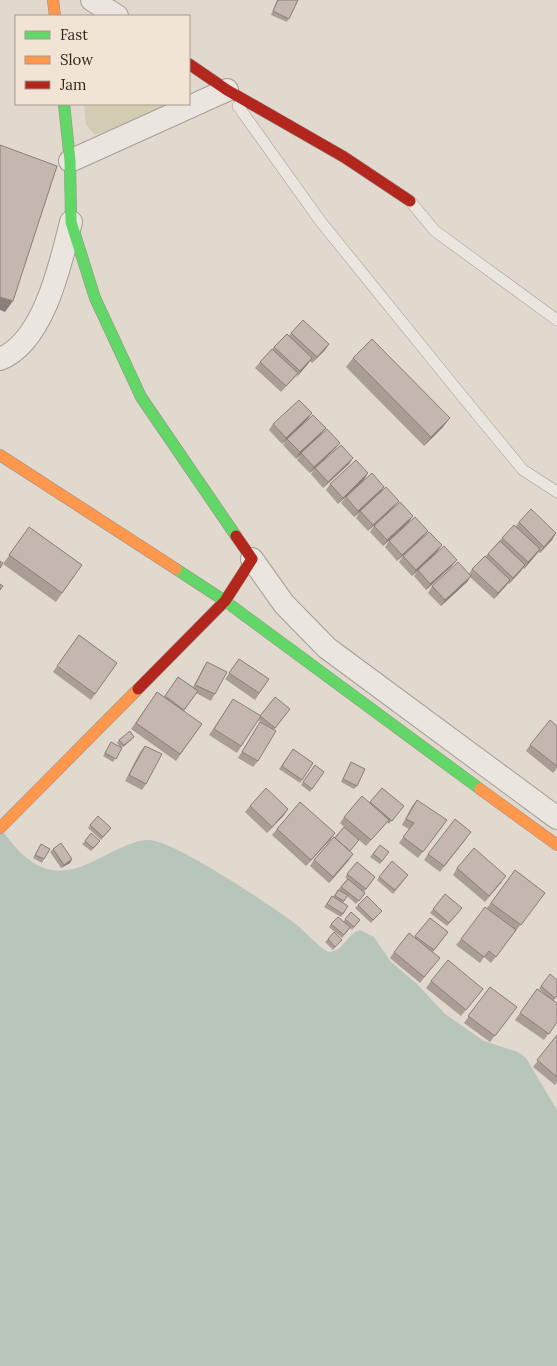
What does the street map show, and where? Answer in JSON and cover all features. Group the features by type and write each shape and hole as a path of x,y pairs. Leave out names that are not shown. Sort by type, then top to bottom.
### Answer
{"street":[{"path":"53,0 55,15"},
{"path":"92,0 115,15"},
{"path":"190,65 227,90 344,157 410,201"},
{"path":"70,161 227,90"},
{"path":"0,359 24,340 39,321 59,269 71,222 70,161 64,105"},
{"path":"71,222 95,298 141,397 252,560 321,656 557,845"},
{"path":"0,454 225,601 321,656 557,818"},
{"path":"0,828 225,601 252,560"}],"lane":[{"path":"227,90 321,222 523,470 557,492"},
{"path":"410,201 435,231 557,320"}],"shaded area":[{"path":"84,105 182,105 95,135 86,125"},
{"path":"0,828 19,851 34,863 56,871 89,864 134,842 143,840 160,843 178,850 221,874 264,902 293,922 328,952 338,949 351,935 360,930 374,937 390,961 417,984 445,1014 484,1041 518,1052 526,1058 557,1110 557,1366 0,1366"}],"building":[{"path":"278,0 298,0 289,19 273,11"},
{"path":"0,145 57,166 13,301 0,297"},
{"path":"303,320 329,344 317,357 291,333"},
{"path":"287,334 312,358 300,371 274,347"},
{"path":"372,339 450,418 431,437 353,358"},
{"path":"272,349 298,373 286,386 260,362"},
{"path":"299,400 312,413 286,438 273,424"},
{"path":"313,415 326,428 300,452 287,439"},
{"path":"327,429 340,443 314,467 301,453"},
{"path":"341,445 353,458 328,482 315,468"},
{"path":"356,460 368,473 343,498 330,484"},
{"path":"372,473 384,487 358,511 346,497"},
{"path":"386,487 399,501 373,525 360,511"},
{"path":"400,502 413,516 387,540 374,526"},
{"path":"531,509 556,533 544,547 519,522"},
{"path":"415,517 428,531 402,555 389,541"},
{"path":"514,525 540,549 528,562 502,538"},
{"path":"29,527 82,565 62,593 9,555"},
{"path":"429,532 442,545 416,570 403,556"},
{"path":"500,541 525,565 513,578 488,554"},
{"path":"444,546 457,560 430,584 418,570"},
{"path":"485,556 510,580 498,593 472,569"},
{"path":"458,562 471,576 445,600 432,586"},
{"path":"79,635 117,663 95,694 57,666"},
{"path":"239,659 269,679 259,693 229,673"},
{"path":"207,662 227,672 215,694 195,685"},
{"path":"178,677 198,691 184,710 165,696"},
{"path":"157,692 202,724 180,754 136,723"},
{"path":"275,697 290,709 275,728 260,716"},
{"path":"233,699 261,716 241,746 214,729"},
{"path":"550,720 557,726 557,766 530,745"},
{"path":"260,722 276,731 258,761 242,752"},
{"path":"130,731 134,737 124,745 119,740"},
{"path":"111,742 122,748 116,759 105,753"},
{"path":"145,746 162,754 146,784 129,775"},
{"path":"293,749 313,763 302,780 282,766"},
{"path":"351,762 365,769 357,786 343,779"},
{"path":"315,765 324,772 312,789 303,782"},
{"path":"266,788 288,809 272,827 250,806"},
{"path":"382,788 404,806 392,821 370,802"},
{"path":"362,796 389,820 371,840 344,817"},
{"path":"417,800 447,820 423,852 403,837 414,823 406,819"},
{"path":"300,802 335,833 311,860 277,829"},
{"path":"98,816 111,828 103,837 90,825"},
{"path":"455,819 471,832 444,866 428,854"},
{"path":"344,827 359,840 350,851 335,838"},
{"path":"91,833 100,841 93,848 85,841"},
{"path":"334,837 353,854 333,877 314,860"},
{"path":"61,843 72,859 64,865 53,849"},
{"path":"41,844 50,849 44,859 35,855"},
{"path":"380,845 389,852 382,861 373,854"},
{"path":"474,848 506,876 489,896 457,868"},
{"path":"392,861 408,875 395,890 379,877"},
{"path":"357,862 375,877 366,889 347,874"},
{"path":"515,870 545,893 521,925 491,903"},
{"path":"348,879 365,893 359,901 341,887"},
{"path":"338,890 348,895 344,901 335,896"},
{"path":"445,894 462,908 449,923 433,909"},
{"path":"332,896 348,906 343,914 327,904"},
{"path":"367,896 382,911 373,920 358,905"},
{"path":"485,907 516,930 496,957 489,951 484,957 461,939"},
{"path":"351,912 360,920 354,927 345,919"},
{"path":"338,917 350,927 344,935 331,924"},
{"path":"430,918 448,932 434,950 415,936"},
{"path":"334,932 342,940 335,947 328,939"},
{"path":"409,933 440,958 424,977 394,952"},
{"path":"448,960 483,989 466,1010 431,981"},
{"path":"550,974 557,980 557,996 555,998 541,986"},
{"path":"490,987 517,1007 495,1036 468,1016"},
{"path":"537,989 557,1003 557,1022 549,1034 520,1013"},
{"path":"557,1035 557,1077 537,1060"}],"traffic: fast":[{"path":"64,105 70,161 71,222 95,298 141,397 236,536"},
{"path":"176,569 225,601 480,789"}],"traffic: slow":[{"path":"53,0 55,15"},
{"path":"0,455 176,569"},
{"path":"0,828 138,689"},
{"path":"480,789 557,845"}],"traffic: jam":[{"path":"190,65 227,90 344,157 410,201"},
{"path":"138,689 225,601 252,559 236,536"}]}
